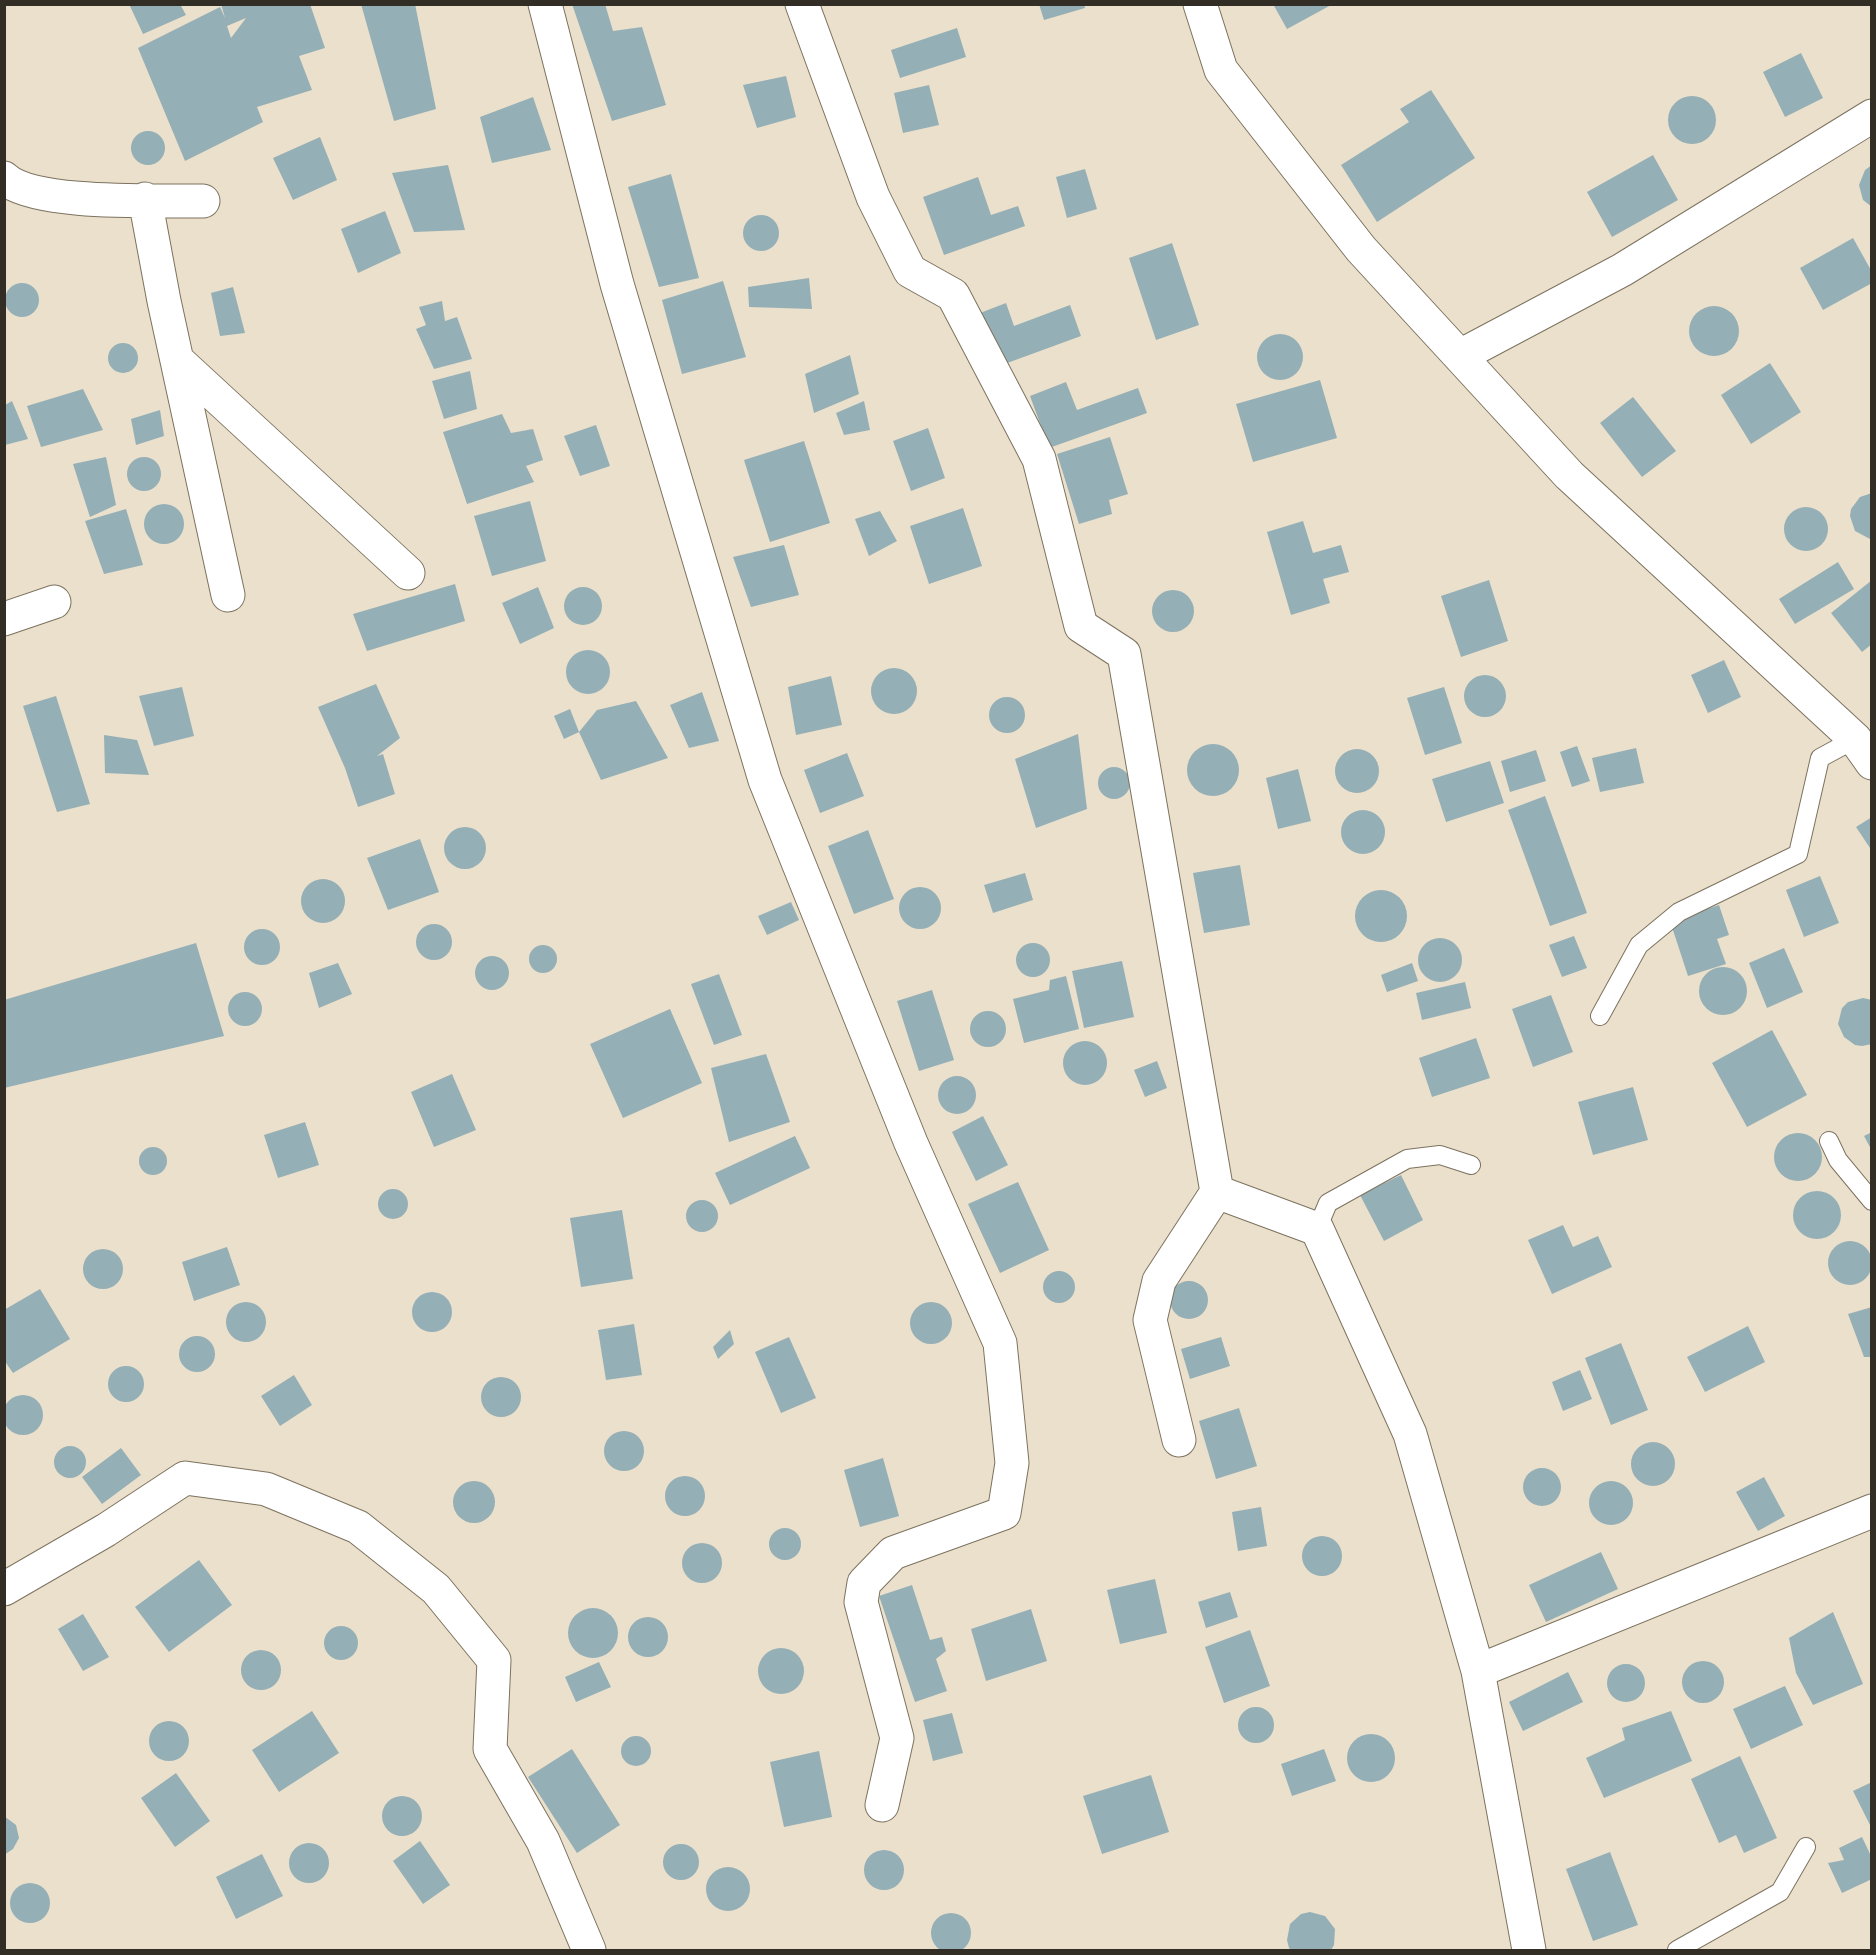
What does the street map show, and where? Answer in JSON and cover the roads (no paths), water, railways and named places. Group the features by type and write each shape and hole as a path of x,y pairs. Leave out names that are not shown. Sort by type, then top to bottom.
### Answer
{"street":[{"path":"545,4 617,284 765,780 911,1143 1000,1343 1012,1462 1004,1513 892,1553 864,1583 861,1602 897,1738 882,1805"},
{"path":"801,4 873,197 910,271 953,295 1039,459 1081,626 1124,654 1217,1192 1159,1281 1150,1320 1179,1440"},
{"path":"1200,4 1221,70 1361,249 1569,475 1863,751"},
{"path":"1460,356 1622,270 1872,116"},
{"path":"4,178 11,184 55,197 202,201"},
{"path":"145,199 228,595"},
{"path":"177,360 408,573"},
{"path":"4,619 54,602"},
{"path":"1217,1192 1317,1229 1410,1434 1478,1671 1529,1950"},
{"path":"4,1589 106,1530 185,1478 266,1490 358,1527 436,1589 494,1660 490,1749 543,1841 589,1950"},
{"path":"1478,1671 1872,1511"}],"lane":[{"path":"1600,1016 1639,945 1679,912 1798,854 1820,758 1863,751"},
{"path":"1829,1141 1838,1160 1872,1201"},
{"path":"1317,1229 1328,1203 1407,1159 1440,1155 1471,1165"},
{"path":"1677,1950 1780,1892 1806,1847"}]}
